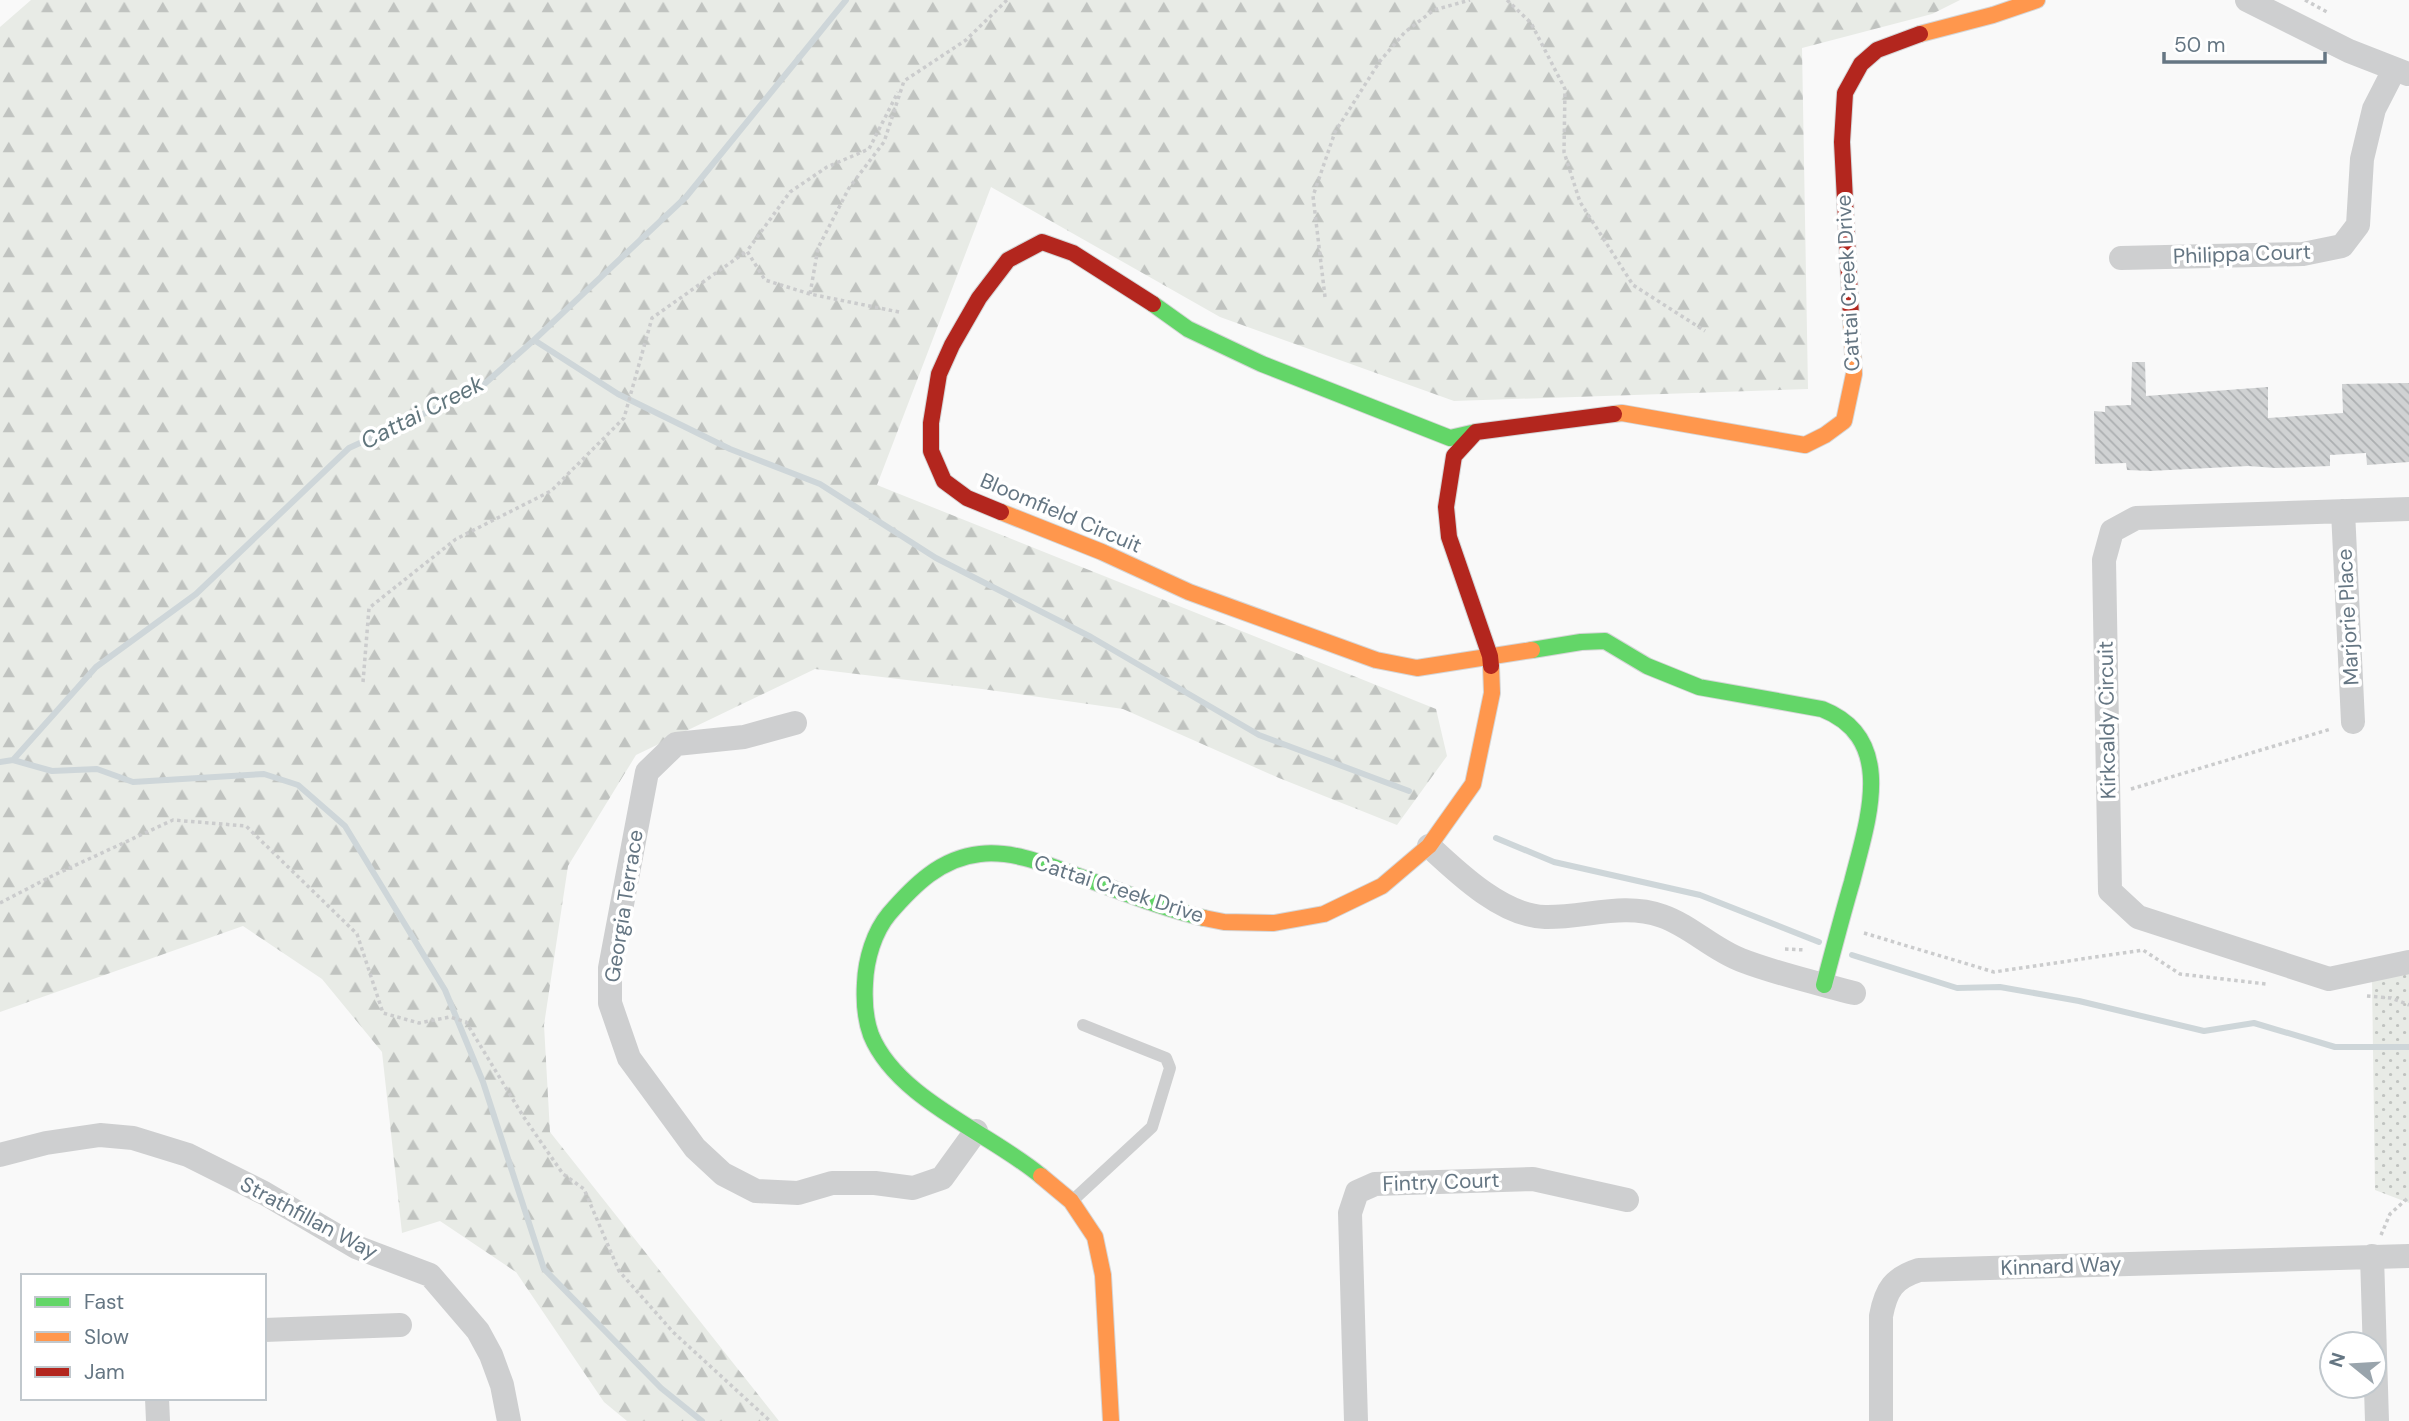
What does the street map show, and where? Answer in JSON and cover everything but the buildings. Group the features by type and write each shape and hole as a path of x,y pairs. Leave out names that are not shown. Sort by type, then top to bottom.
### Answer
{"street":[{"name":"Cattai Creek Drive","path":"1111,1421 1103,1275 1095,1237 1071,1201 1034,1170 921,1095 892,1070 871,1035 864,1002 866,966 880,925 910,890 940,866 980,854 1016,856 1179,912 1224,922 1274,922 1324,914 1382,886 1429,846 1473,784 1492,693 1490,656 1450,537 1446,507 1454,457 1476,432 1622,413 1805,445 1844,421 1854,374 1842,142 1844,93 1861,64 1877,50 1914,36 2037,0"},
{"path":"2247,0 2349,51 2401,72"},
{"name":"Philippa Court","path":"2121,258 2303,254 2342,246 2358,225 2362,159 2374,109 2401,72"},
{"name":"Bloomfield Circuit","path":"1476,432 1450,438 1262,364 1188,329 1073,253 1042,242 1008,260 979,298 952,345 939,374 931,423 931,451 944,481 967,498 1102,552 1189,592 1376,660 1417,668 1581,642 1605,641 1647,666 1699,687 1800,704 1840,716 1854,728 1862,741 1870,758 1872,780 1870,813 1825,985"},
{"name":"Kirkcaldy Circuit","path":"2409,509 2136,517 2112,531 2104,560 2110,891 2138,917 2329,979 2409,962"},
{"name":"Marjorie Place","path":"2343,511 2353,722"},
{"name":"Georgia Terrace","path":"795,723 744,737 676,744 648,772 610,968 610,1003 629,1058 695,1148 723,1174 757,1192 798,1193 832,1183 875,1183 913,1188 943,1178 976,1131"},
{"path":"1429,846 1462,877 1510,908 1544,917 1631,909 1661,915 1741,961 1854,993"},
{"name":"Strathfillan Way","path":"0,1156 46,1143 100,1135 134,1138 188,1156 264,1194 356,1247 429,1275 478,1331 491,1355 502,1385 509,1421"},
{"name":"Strathfillan Way","path":"0,1171 55,1156 109,1150 188,1156"},
{"name":"Fintry Court","path":"1356,1421 1350,1213 1357,1192 1375,1184 1533,1179 1628,1200"},
{"path":"2377,1421 2372,1256 2409,1256"},
{"name":"Kinnard Way","path":"1881,1421 1881,1315 1892,1285 1903,1275 1919,1270 2372,1256"},
{"path":"266,1330 400,1325"},
{"path":"157,1400 158,1421"}],"lane":[{"path":"1071,1201 1152,1127 1170,1068 1166,1058 1083,1025"}],"path":[{"path":"363,682 369,608 456,539 551,491 624,418 652,318 747,251 790,192 827,167 869,149 904,81 966,40 1007,0"},
{"path":"1325,297 1313,196 1335,132 1380,61 1405,32 1434,10 1470,0"},
{"path":"1507,0 1531,23 1565,89 1564,152 1580,202 1633,285 1705,331"},
{"path":"2305,0 2336,18"},
{"path":"810,294 818,248 849,188 884,142 904,81"},
{"path":"747,251 765,280 810,294 899,312"},
{"path":"2108,796 2353,722"},
{"path":"0,904 50,877 173,820 246,826 357,934 383,1013 419,1023 450,1017 466,1022 523,1116 563,1174 584,1189 619,1271 673,1332 770,1421"},
{"path":"1841,926 1994,972 2143,950 2180,974 2269,984"},
{"path":"2357,995 2391,998 2409,1006"},
{"path":"2372,1256 2390,1214 2409,1197"}],"green space":[{"path":"31,0 1960,0 1932,14 1802,48 1808,389 1454,401 1220,317 991,187 877,485 1436,709 1447,756 1397,825 1279,778 1123,709 815,669 636,755 568,866 544,1025 550,1132 779,1421 627,1421 604,1402 516,1272 440,1221 402,1233 382,1052 322,979 243,926 0,1012 0,27"},
{"path":"2409,972 2409,1203 2375,1190 2372,979"}],"waterway":[{"name":"Cattai Creek","path":"0,762 13,760 96,667 196,594 349,448 480,388 534,340 686,197 846,0"},
{"path":"534,340 618,394 730,449 820,484 936,558 1091,637 1259,735 1409,791"},
{"path":"13,760 52,771 97,769 133,782 264,774 298,785 345,826 445,990 483,1082 544,1269 661,1388 702,1421"},
{"path":"1496,838 1554,862 1700,895 1819,942"},
{"path":"1852,955 1957,988 2000,987 2079,1001 2204,1031 2254,1023 2335,1047 2409,1047"}],"traffic: fast":[{"path":"1153,304 1188,329 1262,364 1450,438 1476,432"},
{"path":"1532,650 1605,641 1647,666 1699,687 1822,709 1846,723 1861,740 1869,761 1869,809 1824,985"},
{"path":"1041,1176 923,1096 901,1078 884,1058 869,1029 865,996 869,955 884,921 918,883 941,867 966,857 992,853 1043,863 1156,904 1204,918"}],"traffic: slow":[{"path":"1920,34 1993,15 2037,0"},
{"path":"1614,414 1622,413 1805,445 1844,421 1854,374 1851,317"},
{"path":"1001,512 1102,552 1189,592 1376,660 1417,668 1532,650"},
{"path":"1204,918 1224,922 1274,923 1324,914 1382,886 1429,846 1473,784 1492,693 1491,666"},
{"path":"1041,1176 1071,1201 1095,1237 1103,1275 1111,1421"}],"traffic: jam":[{"path":"1851,317 1842,142 1845,93 1861,64 1877,50 1920,34"},
{"path":"1001,512 967,498 944,481 931,451 931,423 939,374 979,298 1008,260 1042,242 1073,253 1153,304"},
{"path":"1491,666 1490,656 1449,537 1446,507 1454,456 1476,432 1614,414"}]}
